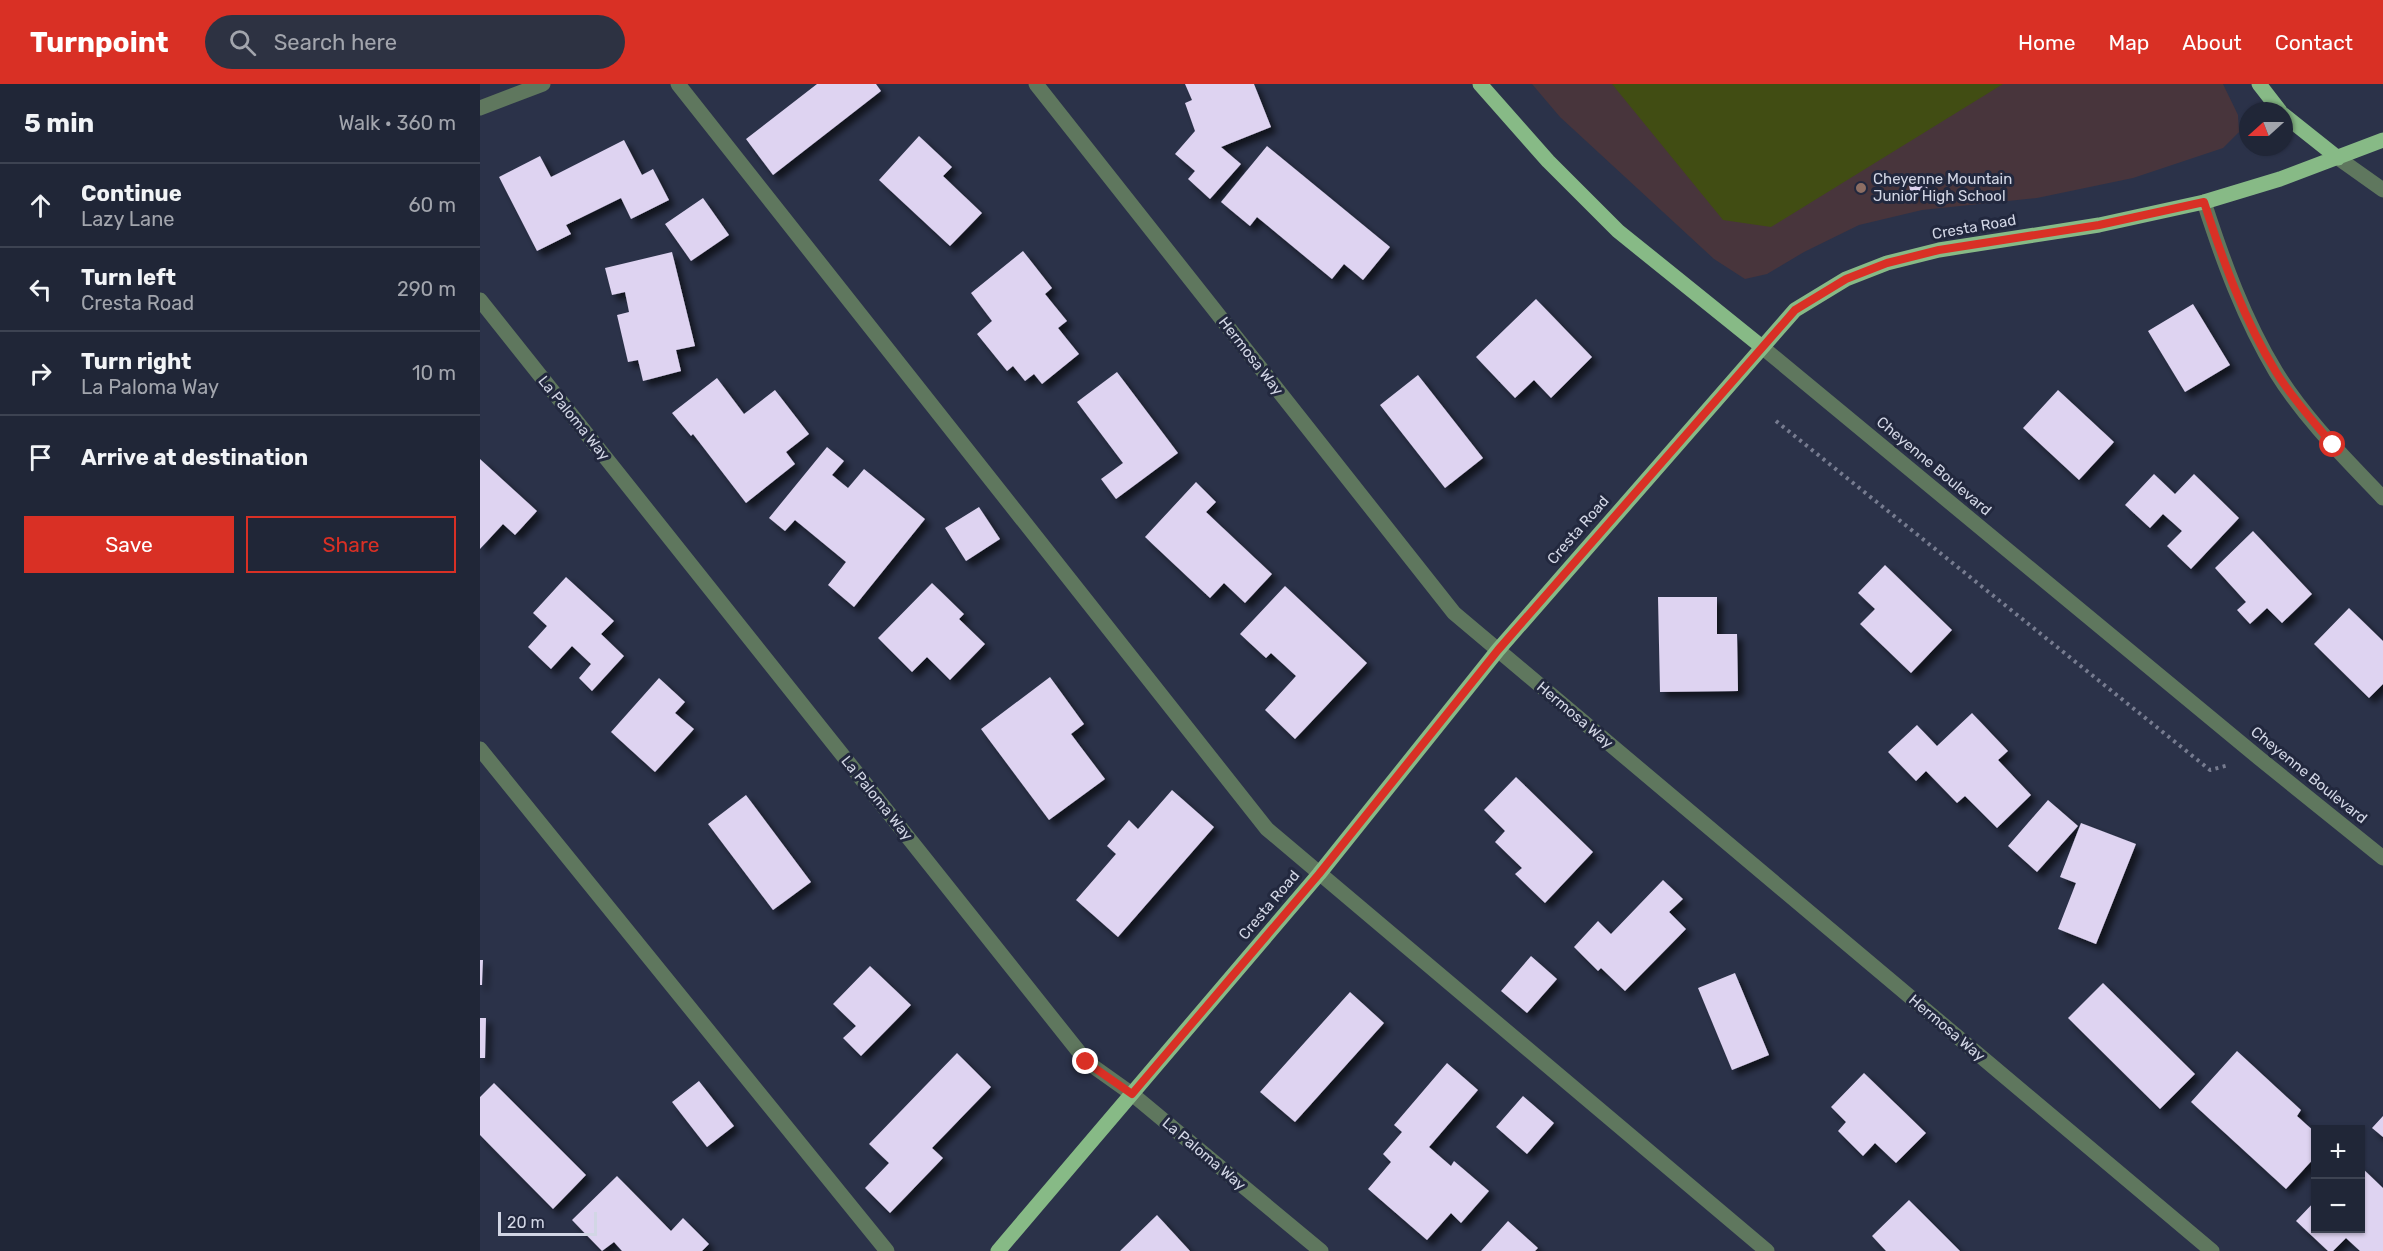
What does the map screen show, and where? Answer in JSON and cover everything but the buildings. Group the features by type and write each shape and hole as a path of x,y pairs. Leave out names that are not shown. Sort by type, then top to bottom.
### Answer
{"main road":[{"name":"Cheyenne Boulevard","path":"1480,84 1548,161 1618,231 1762,347"},
{"path":"2259,84 2273,102"},
{"path":"2293,121 2338,158"},
{"name":"Cresta Road","path":"998,1251 1319,874 1498,650 1795,310 1846,279 1887,263 1939,250 2099,225 2204,202 2280,179 2383,140"}],"street":[{"path":"480,108 543,84"},
{"path":"678,84 1267,829 1767,1251"},
{"name":"Hermosa Way","path":"1036,84 1454,613 2212,1251"},
{"path":"2338,158 2383,190"},
{"path":"2204,202 2221,254 2253,330 2277,373 2333,445 2383,498"},
{"name":"La Paloma Way","path":"480,300 1086,1062 1132,1094 1321,1251"},
{"name":"Cheyenne Boulevard","path":"1762,347 2383,858"},
{"path":"480,749 887,1251"}],"path":[{"path":"1776,421 2210,770 2259,758"}],"shaded area":[{"name":"Cheyenne Mountain Junior High School","path":"1532,84 2223,84 2238,115 2239,132 2223,148 2133,178 2037,198 1922,210 1859,225 1804,252 1767,274 1745,279 1714,259 1560,117"}],"green space":[{"path":"1612,84 2003,84 1771,227 1723,220"}],"place":[{"name":"Cheyenne Mountain Junior High School","path":"1861,188"}],"route":[{"path":"1086,1062 1132,1094 1319,874 1498,650 1730,383 1795,310 1846,279 1887,263 1939,250 2099,225 2204,202 2221,254 2253,330 2277,373 2333,445"}]}
